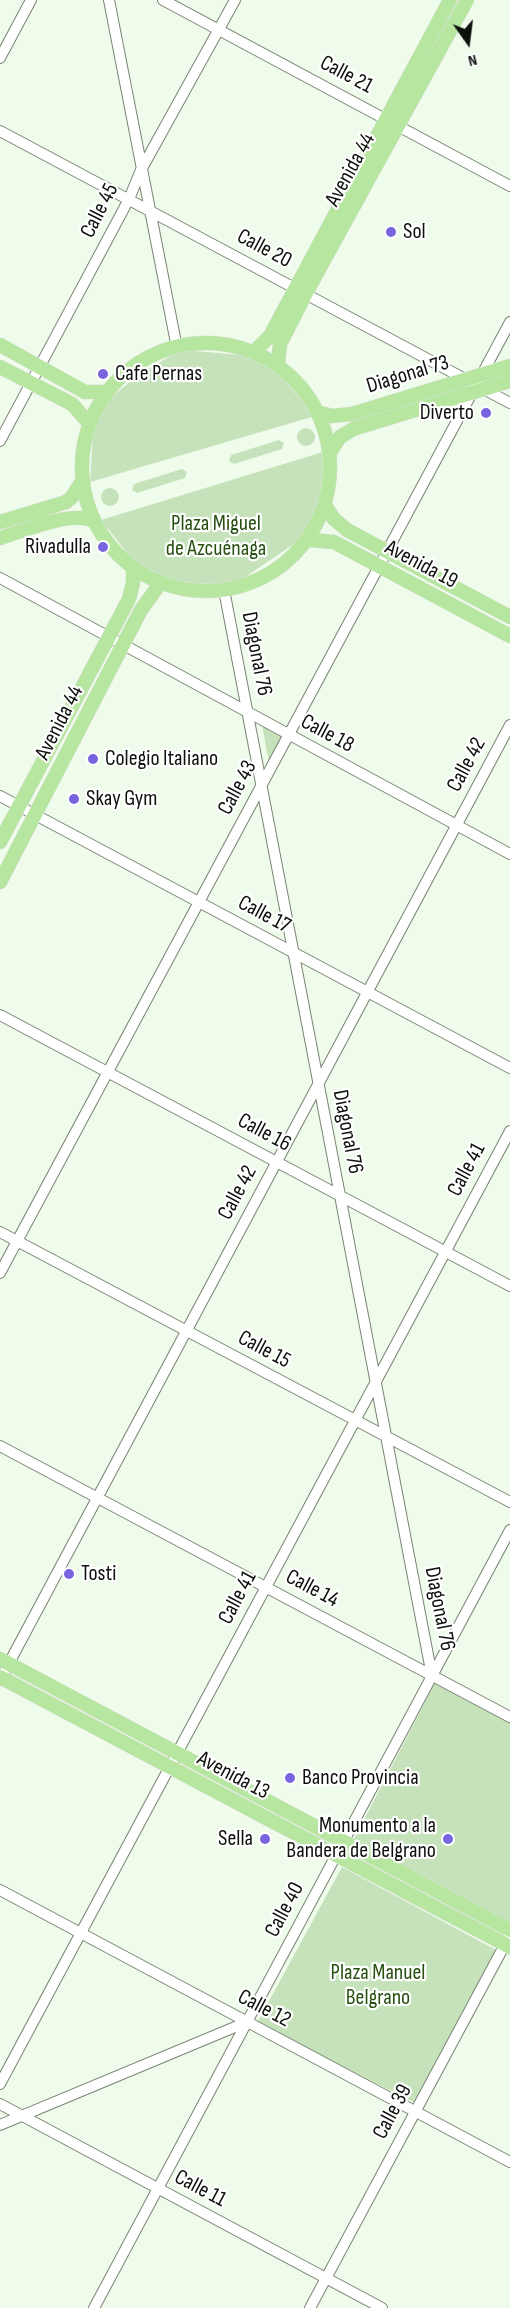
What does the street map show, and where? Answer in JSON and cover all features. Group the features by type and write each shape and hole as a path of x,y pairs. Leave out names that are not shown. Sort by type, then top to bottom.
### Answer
{"main road":[{"name":"Avenida 44","path":"278,363 280,344 301,291 386,119 450,0"},
{"name":"Avenida 44","path":"255,351 270,336 301,291 399,127 467,0"},
{"path":"192,342 255,351 278,363 317,412 331,451 326,507 318,528 310,540 225,595 159,585 133,571 93,521 82,481 88,422 94,406 105,393 163,348 176,343 192,342"},
{"path":"0,345 85,392 105,393"},
{"name":"Diagonal 73","path":"331,451 340,437 352,429 476,384 510,366"},
{"path":"0,367 72,404 88,422"},
{"name":"Diagonal 73","path":"317,412 332,416 352,414 476,384 510,381"},
{"path":"0,522 66,502 82,481"},
{"name":"Avenida 19","path":"326,507 339,525 510,616"},
{"path":"0,538 68,518 81,517 93,521"},
{"name":"Avenida 19","path":"310,540 334,542 510,636"},
{"name":"Avenida 44","path":"0,842 129,599 134,583 133,571"},
{"name":"Avenida 44","path":"0,882 148,596 159,585"},
{"name":"Avenida 13","path":"4,1662 510,1930"},
{"name":"Avenida 13","path":"0,1678 336,1855 508,1942"}],"street":[{"path":"0,58 31,0"},
{"path":"109,0 176,343"},
{"name":"Calle 21","path":"163,0 510,186"},
{"name":"Calle 45","path":"0,441 129,199 141,171 235,0"},
{"name":"Calle 20","path":"0,130 510,403"},
{"name":"Calle 43","path":"0,1273 510,322"},
{"name":"Calle 18","path":"0,578 247,714 510,854"},
{"name":"Diagonal 76","path":"225,595 260,788 295,953 318,1085 432,1676"},
{"name":"Calle 42","path":"0,1678 4,1662 98,1497 510,725"},
{"name":"Calle 17","path":"0,796 510,1068"},
{"name":"Calle 16","path":"0,1015 339,1193 510,1286"},
{"name":"Calle 41","path":"0,2084 510,1131"},
{"name":"Calle 15","path":"0,1232 510,1502"},
{"name":"Calle 14","path":"0,1446 510,1717"},
{"name":"Calle 40","path":"94,2308 510,1530"},
{"name":"Calle 12","path":"0,1890 510,2162"},
{"name":"Calle 39","path":"310,2308 508,1942"},
{"path":"0,2125 247,2022"},
{"name":"Calle 11","path":"0,2104 382,2308"}],"green space":[{"name":"Plaza Miguel de Azcuénaga","path":"183,350 253,356 275,369 315,416 90,482 94,432 97,417 102,408 135,379"},
{"path":"306,428 312,431 315,437 312,443 306,446 300,443 297,437 300,431"},
{"path":"279,440 284,443 282,449 234,464 229,461 231,455"},
{"name":"Plaza Miguel de Azcuénaga","path":"326,451 318,521 307,535 232,586 216,589 157,579 143,573 101,520"},
{"path":"182,469 187,472 185,478 137,493 132,490 134,484"},
{"path":"110,488 116,491 119,497 116,503 110,506 104,503 101,497 104,491"},
{"path":"262,725 283,737 269,763"},
{"path":"436,1681 510,1721 510,1924 353,1841"},
{"name":"Plaza Manuel Belgrano","path":"342,1867 496,1950 415,2103 257,2023"}],"place":[{"name":"Sol","path":"391,232"},
{"name":"Cafe Pernas","path":"103,374"},
{"name":"Diverto","path":"486,413"},
{"name":"Rivadulla","path":"103,547"},
{"name":"Colegio Italiano","path":"93,759"},
{"name":"Skay Gym","path":"74,799"},
{"name":"Tosti","path":"69,1574"},
{"name":"Banco Provincia","path":"290,1778"},
{"name":"Sella","path":"265,1839"},
{"name":"Monumento a la Bandera de Belgrano","path":"448,1839"}]}
